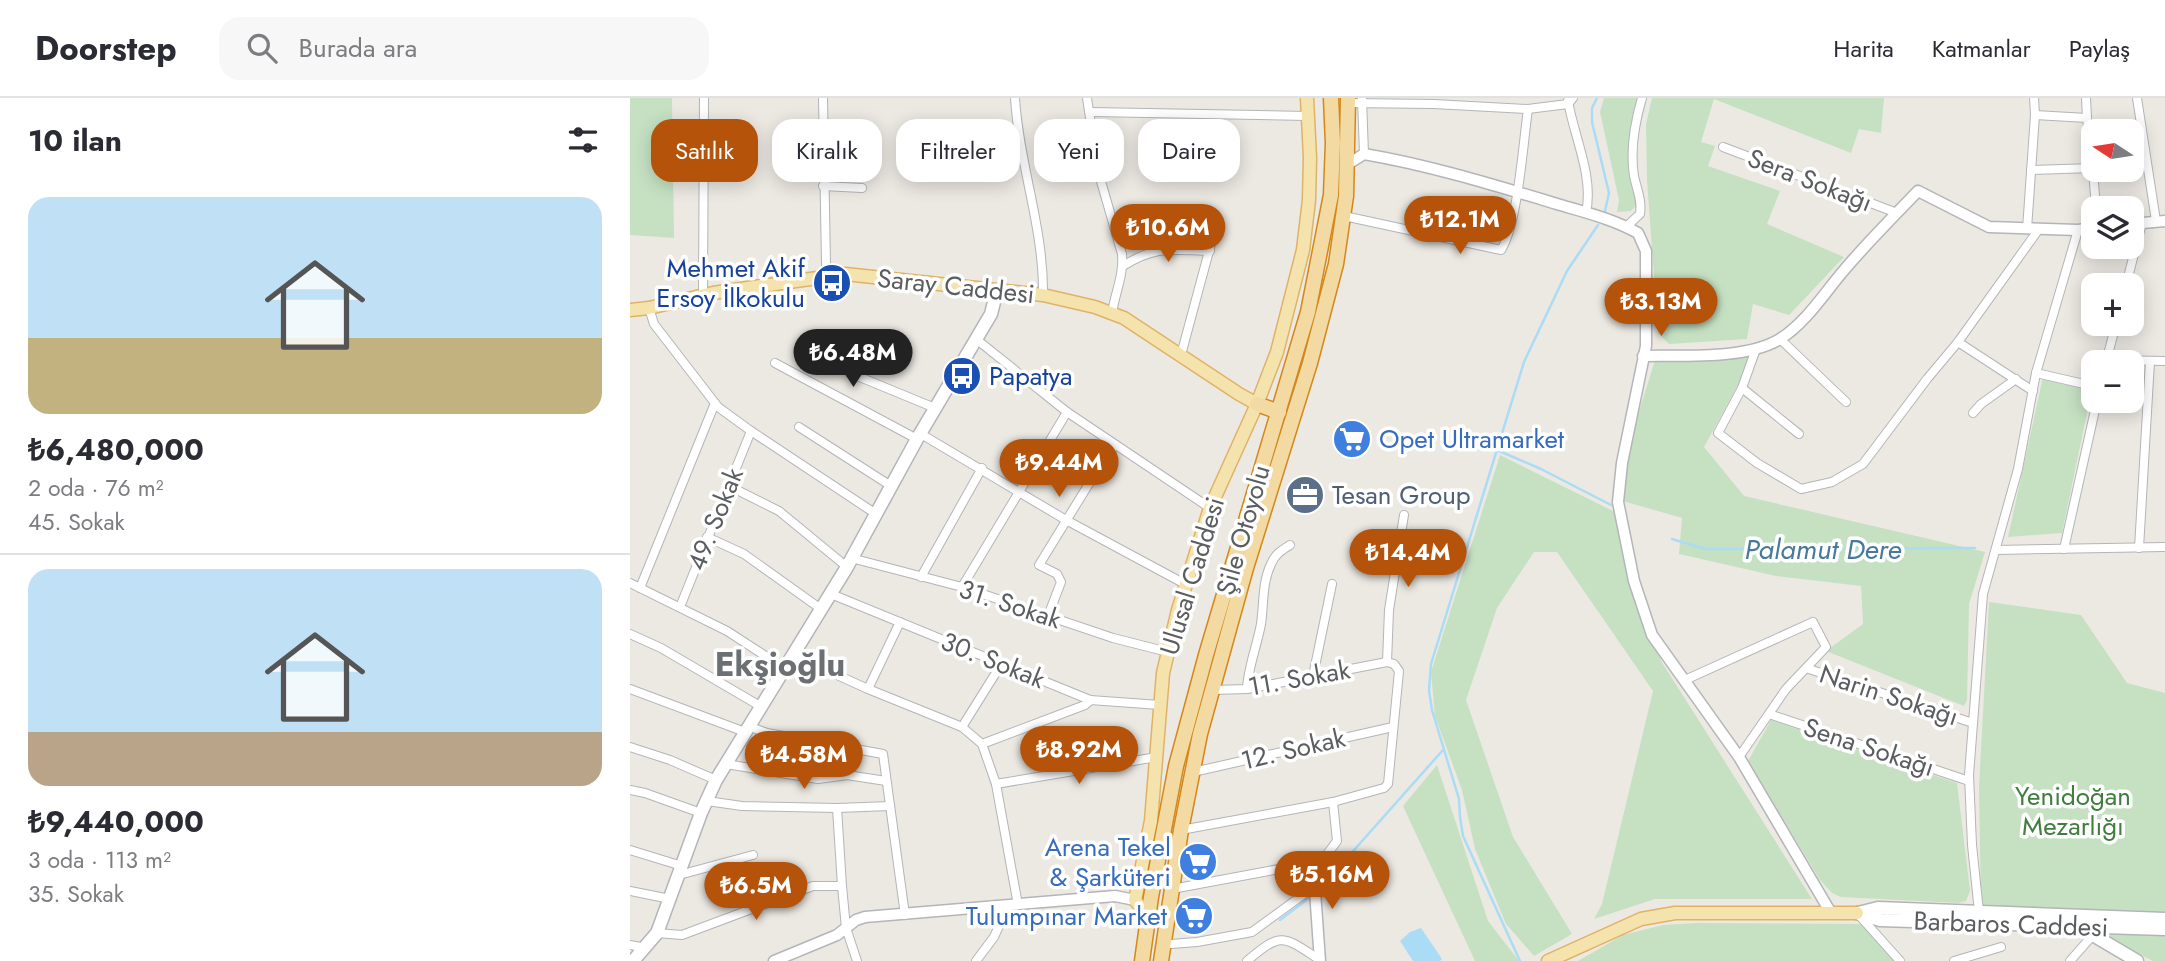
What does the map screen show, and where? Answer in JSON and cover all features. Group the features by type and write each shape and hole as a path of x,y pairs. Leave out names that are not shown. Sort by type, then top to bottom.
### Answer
{"highway":[{"name":"Şile Otoyolu","path":"1142,961 1176,766 1206,655 1308,312 1331,195 1331,98"},
{"name":"Şile Otoyolu","path":"1161,961 1181,830 1212,690 1310,363 1336,264 1344,216 1355,101"},
{"path":"1257,404 1279,412"},
{"path":"1133,961 1139,905 1176,766"},
{"path":"1169,961 1172,889"}],"main road":[{"name":"Ulusal Caddesi","path":"1139,905 1152,821 1160,705 1168,652 1185,584 1210,508 1257,404 1277,352 1303,250 1309,200 1307,98"},
{"name":"Saray Caddesi","path":"630,310 845,274 1043,295 1112,313 1144,330 1257,404"},
{"path":"633,961 656,933 716,780 831,594 991,314 997,290"},
{"name":"Barbaros Caddesi","path":"1548,961 1641,919 1675,913 1857,913 1878,908 2087,927 2165,929"},
{"name":"Barbaros Caddesi","path":"2087,927 2165,919"},
{"path":"2087,927 2137,961"}],"street":[{"path":"703,296 704,98"},
{"path":"823,98 823,186 826,264 829,276"},
{"path":"1015,98 1017,122 1036,219 1043,295"},
{"path":"1087,98 1098,171 1123,266 1112,313"},
{"path":"1627,226 1640,214 1642,201 1634,174 1633,139 1642,98"},
{"path":"1756,349 1742,388 1718,433 1757,463 1801,489 1832,482 1863,464 1958,342 2033,229 2031,170 2034,98"},
{"path":"2035,115 2087,118 2085,98"},
{"path":"2137,98 2161,221"},
{"path":"1364,154 1355,101 1528,109 1570,100 1572,125 1585,165 1586,213"},
{"path":"1344,216 1501,250 1507,241 1517,192 1528,109"},
{"path":"1091,113 1308,116"},
{"name":"Sera Sokağı","path":"1723,147 1897,212"},
{"path":"1348,164 1364,154 1395,160 1517,192 1627,226 1638,233 1646,251 1646,346 1622,463 1618,502 1634,580 1652,635 1739,757 1831,913"},
{"path":"2031,170 2081,169"},
{"path":"823,186 862,188"},
{"path":"1643,356 1731,353 1756,349 1780,339 1802,321 1847,267 1918,191 1989,227 2081,230"},
{"path":"1977,918 1969,781 1983,594 2018,469 2036,373 2078,230"},
{"path":"1181,355 1212,240"},
{"path":"1123,266 1140,255 1155,250 1209,251"},
{"path":"649,308 654,324 715,403 751,431 876,514"},
{"path":"976,339 1067,412 1210,508"},
{"path":"1780,339 1846,402"},
{"path":"1958,342 2033,391"},
{"path":"2144,361 2165,361"},
{"path":"2139,548 2150,361"},
{"path":"775,363 982,468 1066,520 1185,584"},
{"path":"850,373 935,408"},
{"path":"2036,373 2081,383"},
{"path":"1973,413 2016,379"},
{"path":"1742,388 1799,434"},
{"path":"640,588 715,403"},
{"path":"962,587 1067,412"},
{"path":"2064,549 2094,413"},
{"path":"799,427 891,486"},
{"name":"49. Sokak","path":"680,607 751,431"},
{"path":"1048,616 1061,582 1057,574 1039,565 1115,445"},
{"path":"921,577 982,468"},
{"path":"729,486 779,511 849,562"},
{"path":"1181,830 1333,802 1384,788 1388,784 1399,671 1394,664 1387,662 1389,610 1404,515"},
{"path":"707,537 744,554 821,609"},
{"path":"1247,689 1247,678 1261,624 1263,588 1270,564 1277,553 1290,545"},
{"path":"1996,551 2165,547"},
{"name":"31. Sokak","path":"849,562 962,587 1113,638 1168,652"},
{"path":"630,583 727,631 784,668"},
{"path":"1313,676 1332,584"},
{"name":"30. Sokak","path":"831,594 1091,700 1160,705"},
{"path":"867,689 900,622"},
{"path":"1685,680 1813,622 1826,647 1786,689 1739,757"},
{"path":"630,634 661,648 760,706"},
{"path":"793,655 867,689 962,727 982,744 996,784 1013,906 976,961"},
{"name":"11. Sokak","path":"1212,690 1247,689 1387,662"},
{"path":"962,727 1002,663"},
{"name":"Narin Sokağı","path":"1806,668 1973,723"},
{"path":"630,689 747,729 883,754 905,915"},
{"path":"982,744 1085,705 1091,700"},
{"name":"Sena Sokağı","path":"1769,714 1969,781"},
{"name":"12. Sokak","path":"1193,772 1393,727"},
{"path":"630,747 670,760 716,780"},
{"path":"996,784 1157,757"},
{"path":"726,764 818,779 847,775 886,781"},
{"path":"630,790 704,807 890,806"},
{"path":"1172,889 1322,861 1337,841 1333,802"},
{"path":"837,808 846,928 857,961"},
{"path":"630,850 681,871 753,855"},
{"path":"1313,863 1320,960"},
{"path":"656,933 682,934 813,886 842,886"},
{"path":"1171,944 1252,932 1315,886"},
{"path":"630,891 670,899"},
{"path":"774,961 837,935 856,920 865,918 1115,896 1139,905"},
{"path":"1857,913 1900,961"},
{"path":"2070,961 2087,927"},
{"path":"1247,961 1278,939 1289,940 1320,960"},
{"path":"630,945 646,948"},
{"path":"1954,961 2001,947"}],"green space":[{"path":"630,98 672,98 672,119 651,119 651,182 673,182 674,238 630,235"},
{"path":"1604,98 1640,98 1628,149 1637,204 1631,211 1617,212 1619,200 1600,112"},
{"path":"1652,98 1884,98 1881,133 1859,129 1851,153 1714,99 1701,142 1715,146 1708,166 1780,191 1767,224 1844,257 1789,315 1753,304 1747,339 1669,344 1658,333 1647,180 1646,124"},
{"path":"1670,351 1753,357 1704,447 1744,496 1985,552 1969,604 1967,700 1964,706 1826,651 1863,624 1861,586 1776,576 1679,554 1682,518 1623,501 1620,472 1656,357"},
{"path":"2043,377 2081,386 2081,413 2087,413 2062,533 2008,537"},
{"path":"1500,455 1617,513 1661,661 1812,899 1655,899 1594,919 1602,904 1653,691 1557,552 1534,552 1497,608 1466,700 1513,837 1572,934 1534,956 1506,924 1475,849 1462,790 1435,716 1431,672"},
{"name":"Yenidoğan Mezarlığı","path":"1989,602 2081,615 2127,683 2165,693 2165,915 1981,910 1979,787"},
{"path":"1771,720 1957,783 1970,891 1966,901 1958,903 1841,897 1832,893 1820,880 1748,761"},
{"path":"1437,765 1488,921 1519,961 1475,961 1403,806"},
{"path":"1863,924 1897,961 1578,961 1623,935 1663,925"},
{"path":"2100,934 2165,935 2165,961 2153,961"}],"water":[{"path":"1421,928 1442,959 1440,961 1413,961 1400,941 1410,932"}],"waterway":[{"path":"1597,98 1592,108 1592,122 1609,193 1605,211"},
{"path":"1520,961 1463,836 1459,799 1432,710 1429,690 1431,664 1524,362 1567,271 1598,225"},
{"name":"Palamut Dere","path":"1497,450 1611,505"},
{"name":"Palamut Dere","path":"1672,539 1705,549 1975,548"},
{"path":"1331,876 1443,750"},
{"path":"1280,920 1309,898"}],"place":[{"name":"Mehmet Akif Ersoy İlkokulu","path":"832,283"},
{"name":"Papatya","path":"962,376"},
{"name":"Opet Ultramarket","path":"1352,439"},
{"name":"Tesan Group","path":"1305,495"},
{"name":"Arena Tekel & Şarküteri","path":"1198,862"},
{"name":"Tulumpınar Market","path":"1194,916"}],"district":[{"name":"Ekşioğlu","path":"780,664"}]}
